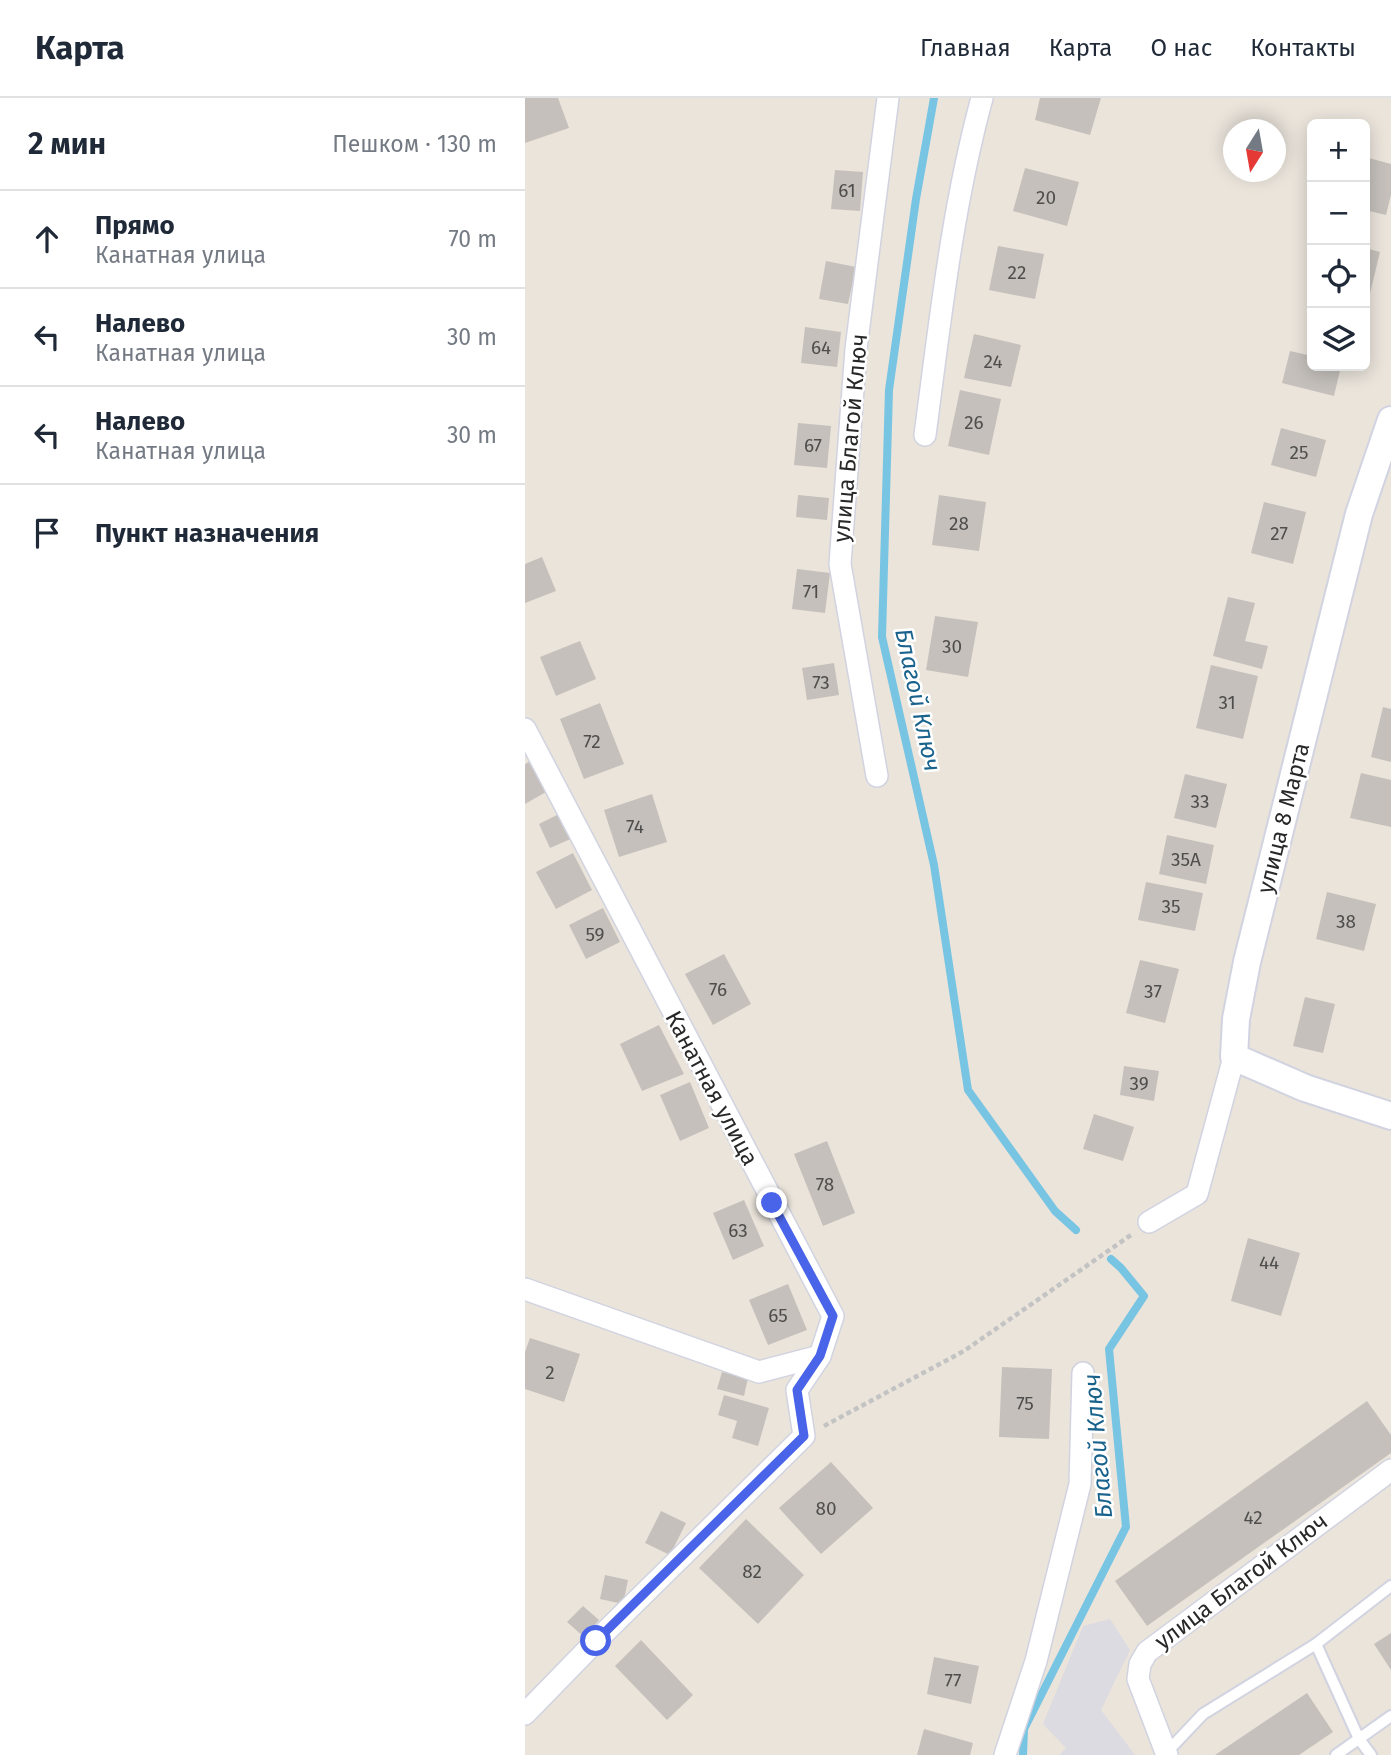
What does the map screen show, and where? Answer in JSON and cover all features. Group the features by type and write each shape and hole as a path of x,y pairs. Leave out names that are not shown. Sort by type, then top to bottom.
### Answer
{"street":[{"name":"улица Благой Ключ","path":"877,776 840,564 856,349 888,98"},
{"path":"925,435 943,294 965,159 982,98"},
{"name":"улица 8 Марта","path":"1234,1057 1236,1018 1247,962 1359,514 1391,420"},
{"name":"Канатная улица","path":"525,729 833,1316 820,1356 797,1390 804,1436"},
{"path":"1149,1222 1197,1194 1234,1057 1305,1088 1391,1116"},
{"path":"525,1289 759,1372 820,1356"},
{"path":"1005,1755 1036,1661 1080,1484 1083,1373"},
{"path":"525,1714 804,1436"},
{"name":"улица Благой Ключ","path":"1167,1754 1138,1679 1140,1664 1147,1652 1391,1470"}],"lane":[{"path":"1167,1754 1203,1714 1316,1644 1391,1586"},
{"path":"1316,1644 1359,1740 1371,1755"},
{"path":"1336,1755 1391,1716"}],"path":[{"path":"804,1436 964,1351 1149,1222"}],"shaded area":[{"path":"1110,1619 1130,1650 1101,1710 1135,1755 1059,1755 1066,1748 1043,1724 1083,1626"}],"building":[{"path":"525,98 558,98 569,128 525,143"},
{"path":"1040,98 1101,98 1090,135 1035,120"},
{"path":"1370,158 1391,164 1391,195 1386,215 1370,211"},
{"path":"1025,168 1079,182 1067,226 1013,211"},
{"path":"835,170 863,172 860,211 831,209"},
{"path":"998,246 1044,254 1035,299 989,290"},
{"path":"1370,249 1380,252 1370,293"},
{"path":"826,261 856,267 848,304 819,299"},
{"path":"805,327 841,332 837,367 801,363"},
{"path":"974,334 1021,345 1011,387 964,378"},
{"path":"1290,351 1307,355 1307,371 1340,371 1334,396 1282,383"},
{"path":"960,390 1001,399 989,455 948,446"},
{"path":"798,423 831,426 827,468 794,465"},
{"path":"1281,428 1326,440 1316,477 1271,465"},
{"path":"798,495 829,498 827,520 796,517"},
{"path":"939,495 986,502 979,551 932,545"},
{"path":"1264,502 1306,512 1293,564 1251,553"},
{"path":"542,557 556,591 525,603 525,564"},
{"path":"797,569 830,573 825,613 792,609"},
{"path":"1228,597 1255,603 1245,641 1268,646 1262,669 1213,656"},
{"path":"935,616 978,622 968,677 926,670"},
{"path":"580,641 596,679 556,696 540,657"},
{"path":"834,663 839,695 807,700 802,668"},
{"path":"1211,665 1258,676 1243,739 1196,728"},
{"path":"600,703 624,764 584,779 560,719"},
{"path":"1383,707 1391,709 1391,762 1371,757"},
{"path":"529,762 546,792 525,804 525,764"},
{"path":"1361,773 1391,780 1391,827 1350,818"},
{"path":"1185,774 1227,784 1216,828 1174,818"},
{"path":"652,794 667,842 619,857 604,810"},
{"path":"561,813 573,838 550,848 539,824"},
{"path":"1167,835 1214,845 1206,884 1159,874"},
{"path":"573,853 592,890 556,909 536,872"},
{"path":"1146,882 1203,893 1195,931 1138,920"},
{"path":"1327,892 1376,904 1364,951 1316,939"},
{"path":"603,908 620,942 586,959 569,925"},
{"path":"724,954 751,1004 713,1025 685,974"},
{"path":"1140,960 1179,969 1165,1023 1126,1013"},
{"path":"1305,997 1335,1004 1323,1053 1293,1046"},
{"path":"659,1025 684,1074 642,1091 620,1044"},
{"path":"1124,1066 1159,1071 1154,1101 1120,1095"},
{"path":"690,1082 709,1128 680,1141 660,1095"},
{"path":"1094,1114 1134,1127 1123,1161 1083,1149"},
{"path":"827,1141 855,1213 823,1226 794,1154"},
{"path":"744,1200 764,1246 733,1260 713,1213"},
{"path":"1248,1238 1300,1253 1281,1316 1231,1301"},
{"path":"788,1284 807,1330 768,1345 749,1300"},
{"path":"530,1338 580,1354 564,1402 525,1389 525,1352"},
{"path":"1002,1367 1052,1369 1049,1439 999,1437"},
{"path":"722,1372 748,1378 744,1396 717,1389"},
{"path":"724,1395 769,1408 758,1446 732,1438 737,1421 718,1415"},
{"path":"1367,1401 1391,1435 1391,1453 1147,1626 1115,1581"},
{"path":"831,1462 873,1508 821,1554 779,1508"},
{"path":"661,1511 686,1523 670,1555 645,1543"},
{"path":"746,1519 804,1575 758,1624 699,1568"},
{"path":"605,1575 628,1580 623,1604 600,1599"},
{"path":"583,1606 599,1620 584,1637 567,1622"},
{"path":"1391,1633 1391,1670 1374,1644"},
{"path":"641,1640 693,1695 667,1720 615,1666"},
{"path":"934,1657 979,1666 971,1704 927,1694"},
{"path":"1307,1693 1333,1732 1299,1755 1215,1755"},
{"path":"924,1729 973,1743 970,1755 917,1755"}],"waterway":[{"name":"Благой Ключ","path":"934,98 916,199 889,390 882,637 934,865 968,1090 1055,1211 1076,1230"},
{"name":"Благой Ключ","path":"1023,1755 1024,1729 1126,1527 1109,1349 1144,1296 1111,1259"}],"route":[{"path":"596,1641 804,1436 797,1390 820,1356 833,1316 772,1203"}]}
